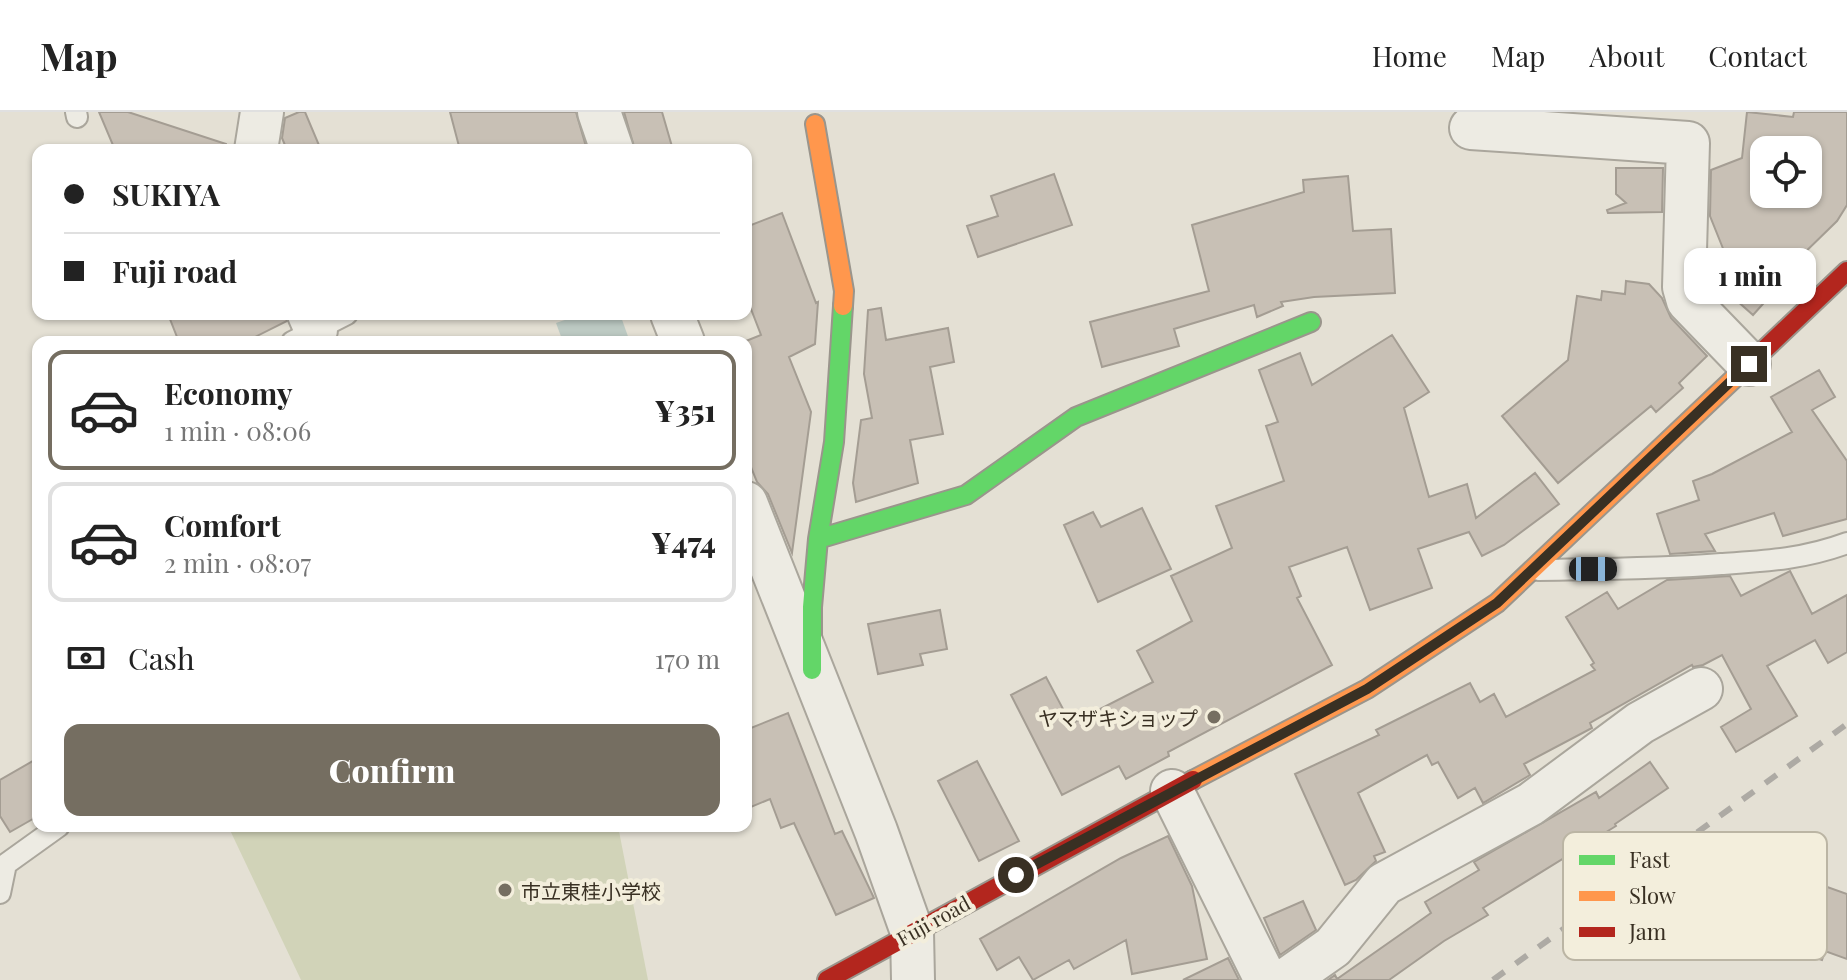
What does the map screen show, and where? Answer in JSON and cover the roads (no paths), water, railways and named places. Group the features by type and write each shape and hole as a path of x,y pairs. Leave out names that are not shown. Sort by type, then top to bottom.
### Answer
{"main road":[{"path":"812,670 812,607 818,539 834,442 844,291 818,118"},
{"name":"Fuji road","path":"827,980 1172,791 1367,689 1497,603 1847,272"},
{"path":"818,539 966,495 1076,417 1311,322"}],"street":[{"path":"257,144 262,112"},
{"path":"599,112 610,144"},
{"path":"1471,128 1688,143 1684,287 1688,301 1749,364"},
{"path":"752,518 876,831 912,932 913,980"},
{"path":"1286,980 1333,947 1384,884 1531,804 1640,723 1701,689"},
{"path":"1172,791 1266,980"}],"lane":[{"path":"1532,570 1654,569 1782,559 1815,555 1847,543"},
{"path":"0,893 6,864 51,832"}],"railway":[{"path":"1698,832 1847,724"},
{"path":"1493,980 1563,929"}],"place":[{"name":"ヤマザキショップ","path":"1214,717"},
{"name":"市立東桂小学校","path":"505,890"}]}
